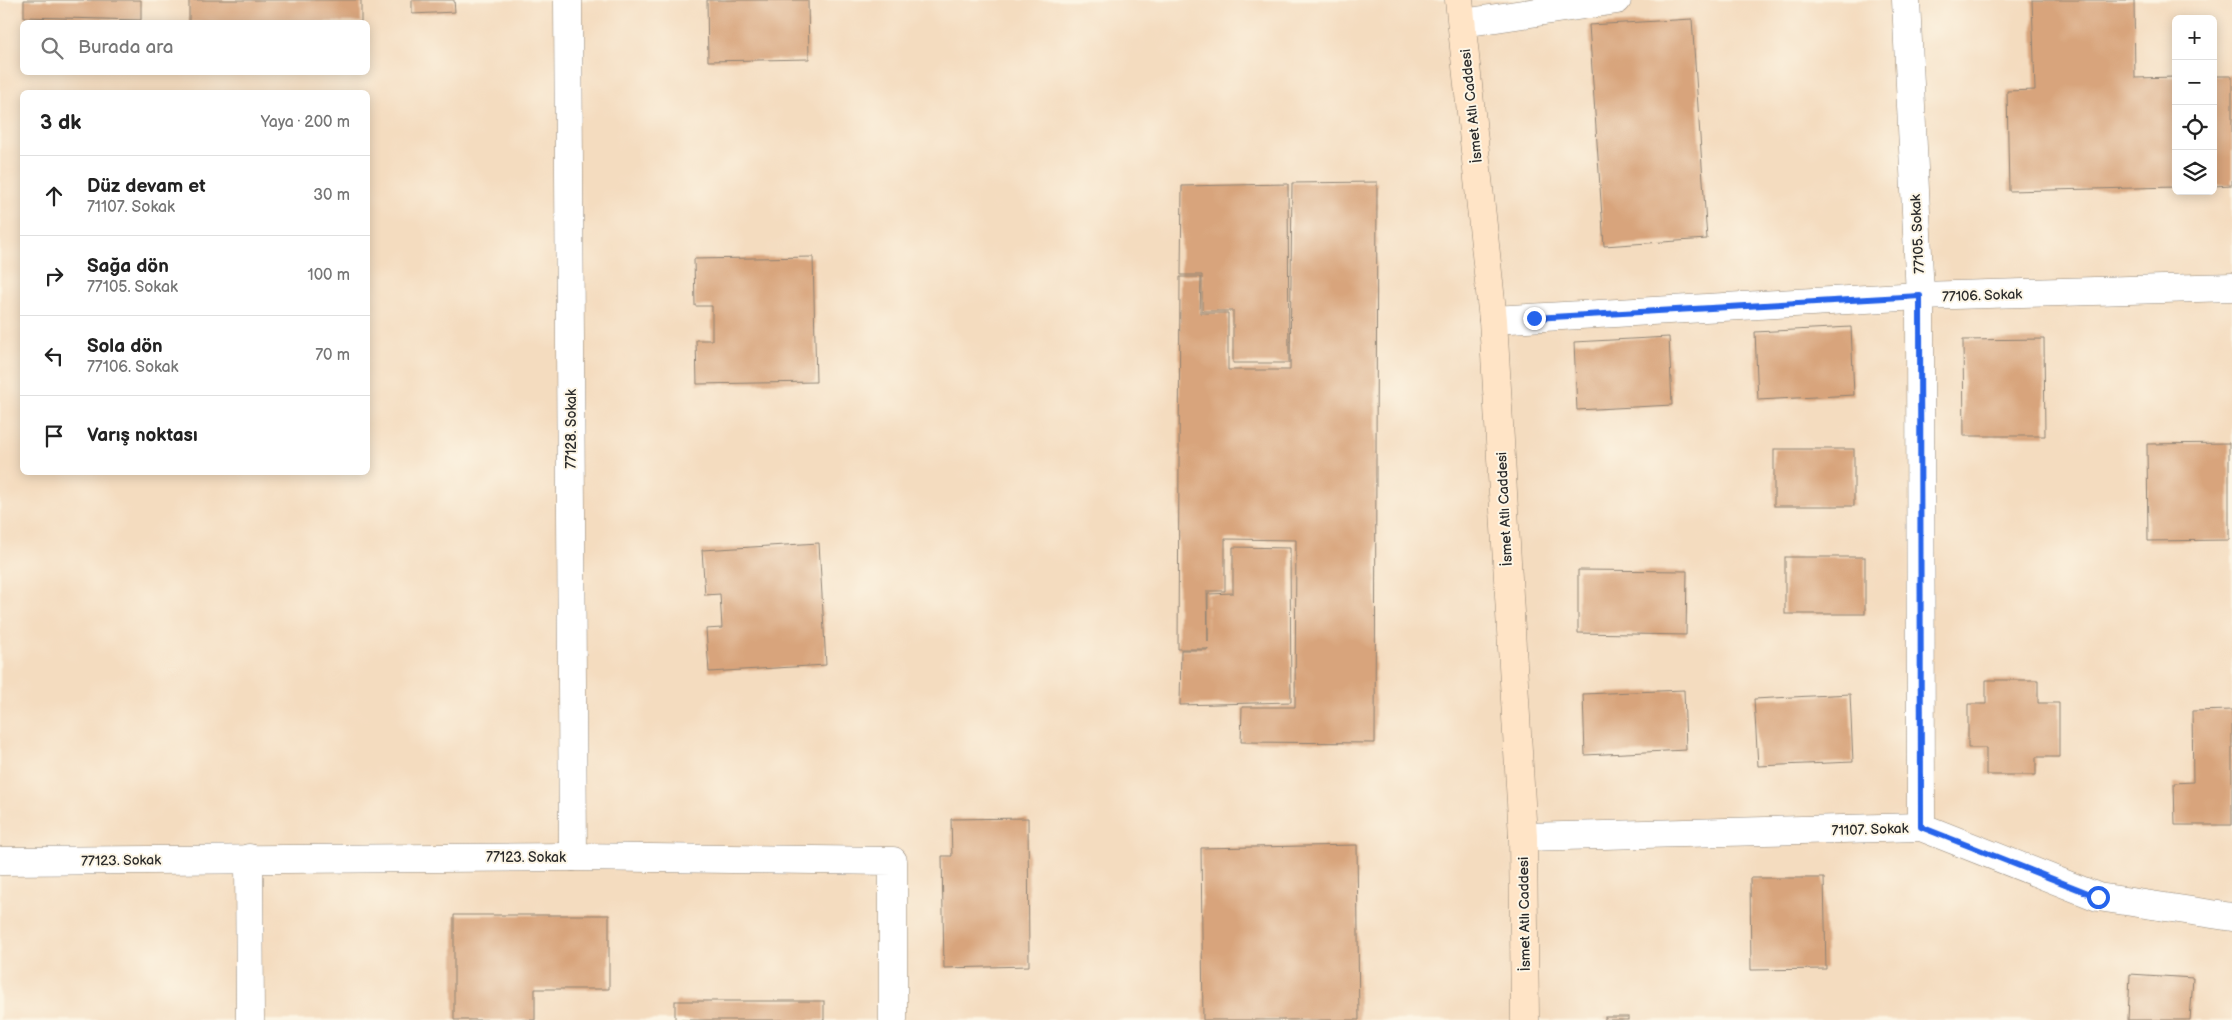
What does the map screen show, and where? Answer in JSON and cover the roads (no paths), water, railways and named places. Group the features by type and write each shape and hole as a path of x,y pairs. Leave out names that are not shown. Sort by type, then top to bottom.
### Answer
{"main road":[{"name":"İsmet Atlı Caddesi","path":"1461,12 1493,320 1523,837 1525,1020"}],"street":[{"name":"77128. Sokak","path":"568,0 573,857"},
{"path":"1461,12 1617,0"},
{"name":"77105. Sokak","path":"1906,0 1920,296 1921,827"},
{"name":"77106. Sokak","path":"1493,320 1920,296 2232,287"},
{"name":"71107. Sokak","path":"1523,837 1921,827 2098,897 2232,917"},
{"name":"77123. Sokak","path":"0,861 573,857 893,861 893,1020"},
{"path":"249,858 250,1020"}]}
